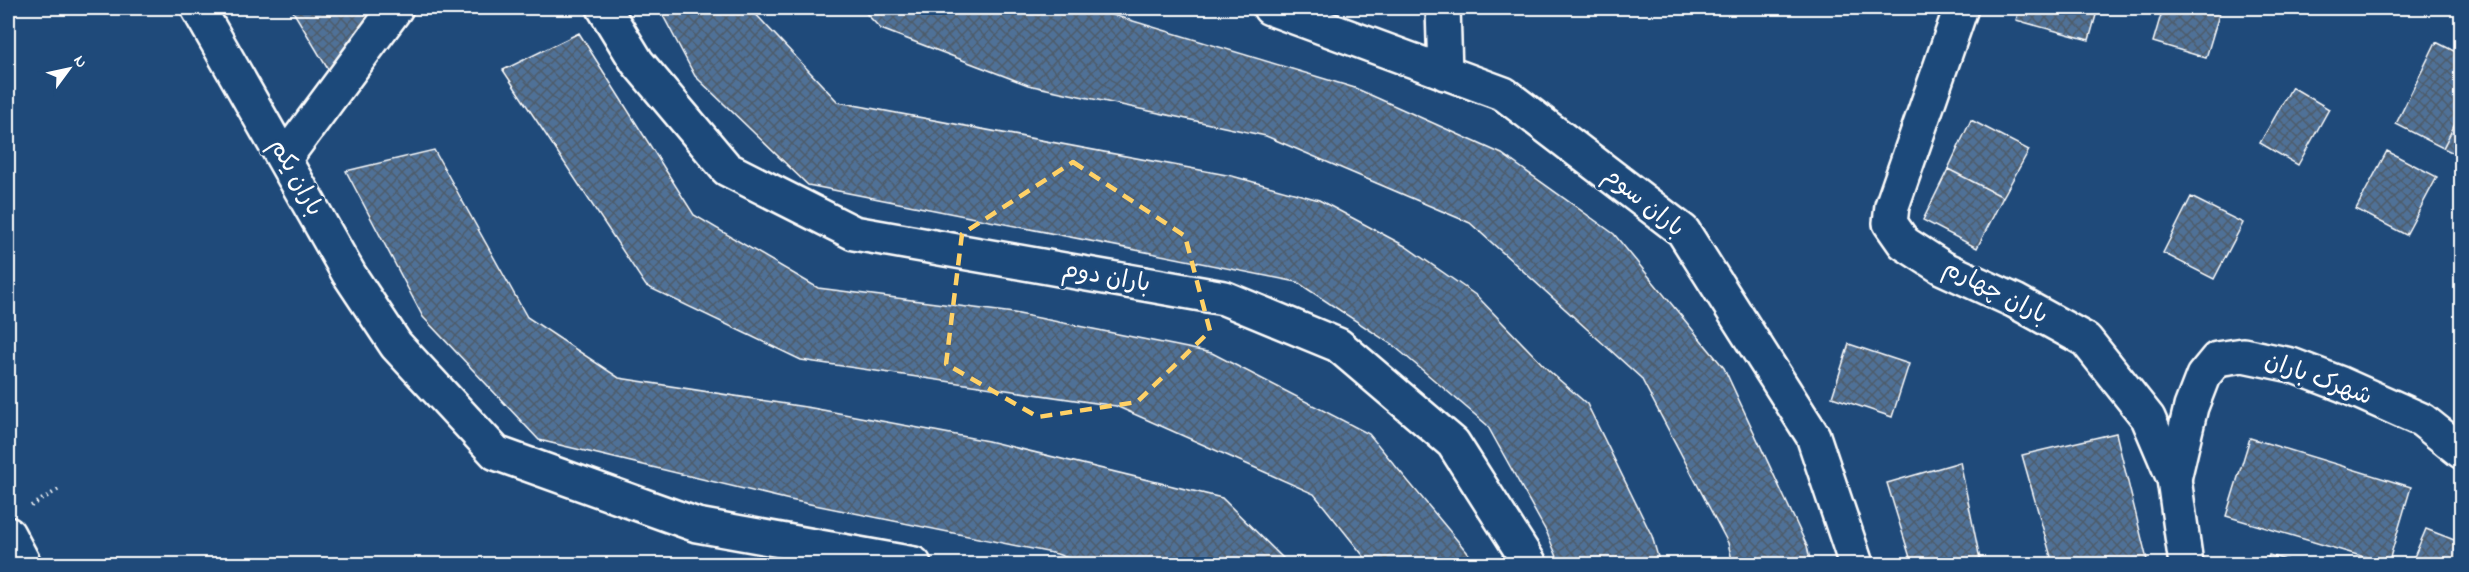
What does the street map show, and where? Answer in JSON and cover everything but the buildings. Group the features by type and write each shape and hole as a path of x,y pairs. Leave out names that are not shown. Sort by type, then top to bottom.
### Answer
{"street":[{"name":"باران یکم","path":"198,8 349,274 396,345 496,453 697,525 914,564"},
{"path":"285,159 396,8"},
{"name":"باران دوم","path":"604,8 637,62 727,170 854,233 1224,298 1338,345 1454,443 1530,564"},
{"name":"باران سوم","path":"1270,8 1504,94 1683,231 1813,436 1857,564"},
{"path":"1443,8 1445,73"},
{"name":"باران چهارم","path":"1961,8 1892,206 1890,223 1904,243 1942,268 2015,301 2086,340 2148,418 2174,478 2186,564"},
{"name":"شهرک باران","path":"2174,478 2191,407 2203,376 2217,359 2243,355 2291,365 2422,420 2462,452"},
{"path":"16,522 24,564"}],"path":[{"path":"16,522 61,488"}],"highlighted area":[{"path":"1073,162 1185,236 1210,331 1137,402 1038,417 946,364 962,234"}]}
